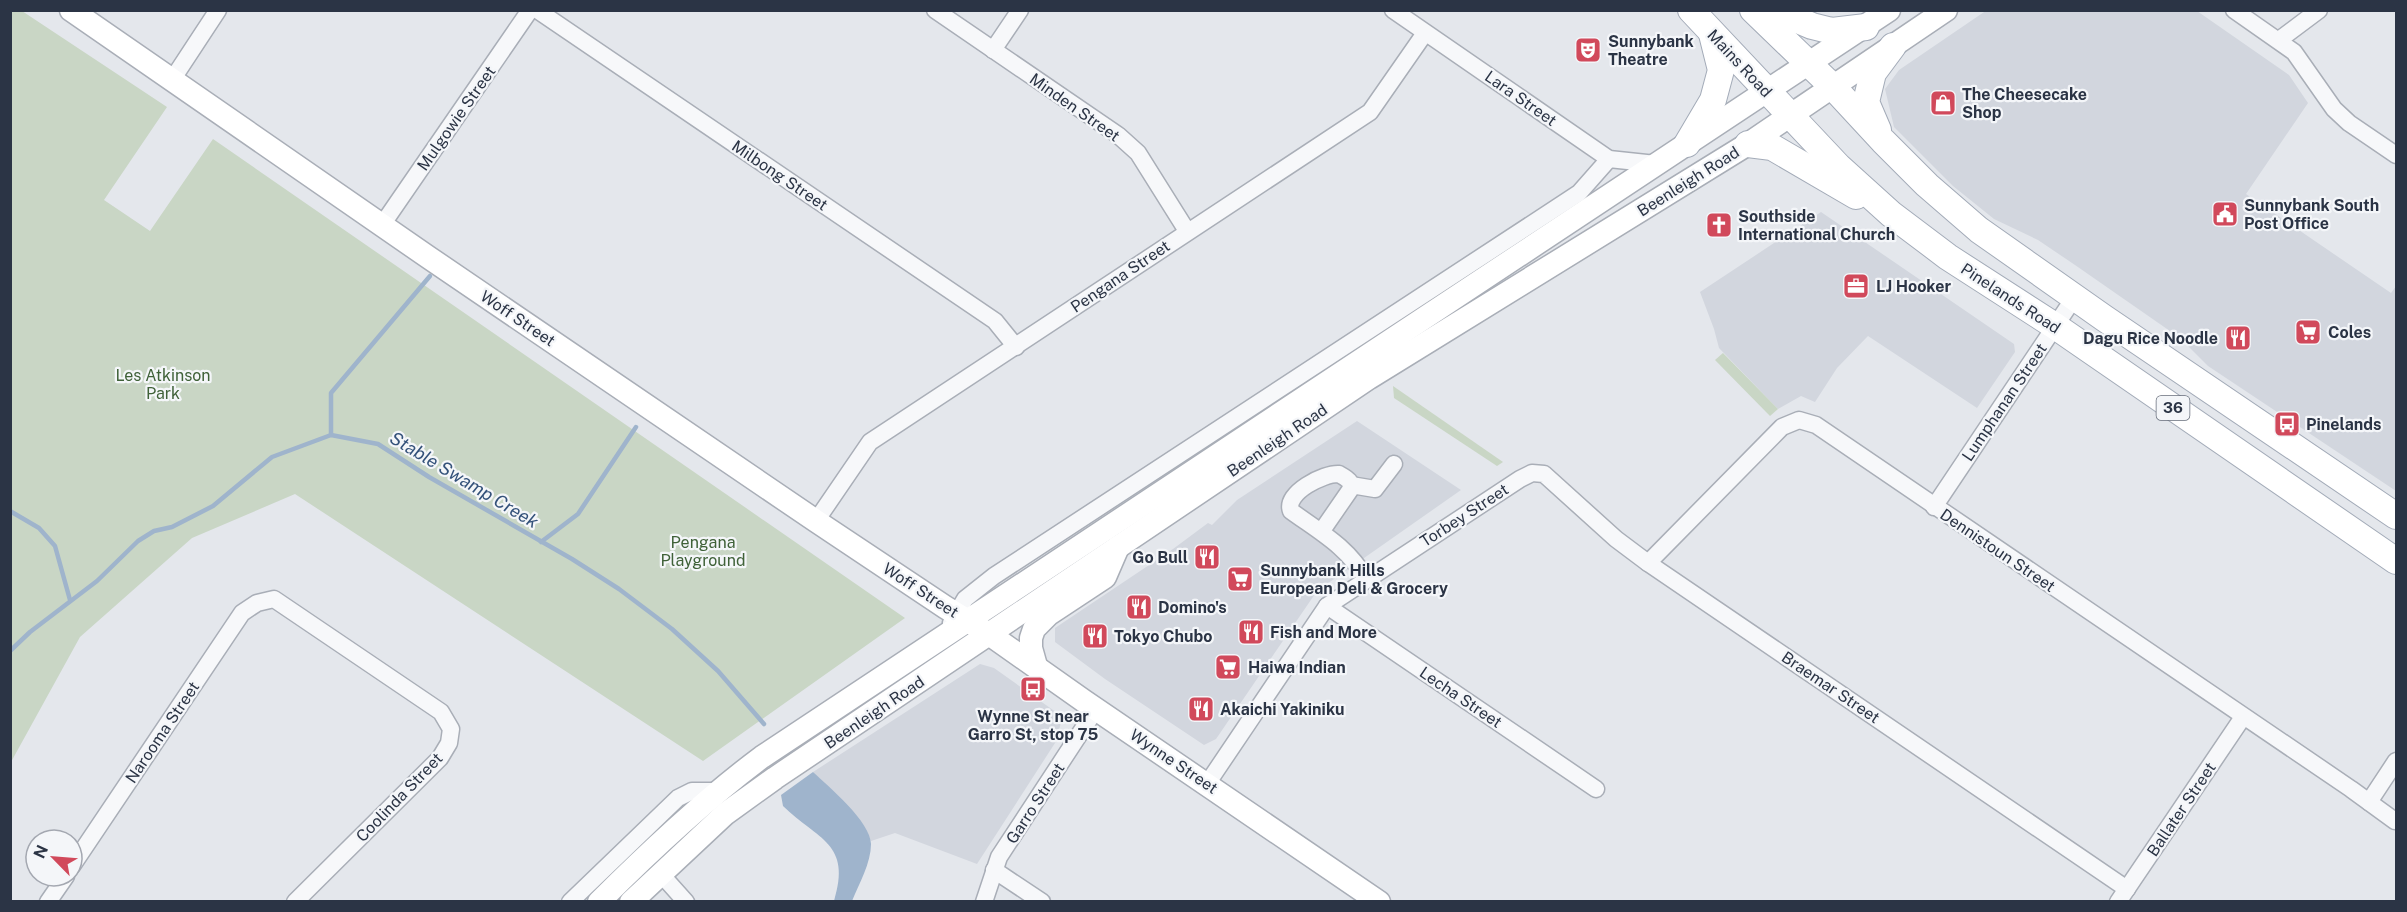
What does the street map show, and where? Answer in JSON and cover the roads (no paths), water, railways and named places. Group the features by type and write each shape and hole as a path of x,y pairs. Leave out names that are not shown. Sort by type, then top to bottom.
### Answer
{"main road":[{"name":"Woff Street","path":"71,10 381,225 816,521 963,617"},
{"name":"Mains Road","path":"1691,10 1790,117"},
{"name":"36","path":"1753,10 1833,87 1927,185 1979,230 2074,298 2397,516"},
{"path":"1774,10 1812,26 1832,31 1866,27"},
{"name":"Beenleigh Road","path":"599,902 657,844 717,791 762,757 944,636 963,617 1810,64 1889,10"},
{"name":"Beenleigh Road","path":"631,902 725,814 989,634 1369,378 1748,144 1946,10"},
{"path":"1687,144 1713,100 1721,70 1711,31"},
{"path":"1883,141 1866,102 1874,73 1893,46"},
{"name":"Pinelands Road","path":"1790,117 1839,167 1891,214 1948,256 2055,326 2397,561"},
{"path":"1748,144 1772,147 1849,193 1891,214"},
{"path":"1036,666 1031,648 1034,629 1049,614 1105,577 1118,547"},
{"name":"Wynne Street","path":"963,617 1379,902"}],"street":[{"path":"171,80 218,10"},
{"name":"Mulgowie Street","path":"381,225 530,10"},
{"name":"Milbong Street","path":"537,10 995,321 1016,347"},
{"name":"Minden Street","path":"935,10 1118,135 1138,153 1187,231"},
{"path":"993,50 1020,10"},
{"name":"Lara Street","path":"1393,10 1609,159 1656,164"},
{"path":"2234,10 2294,52 2334,109 2349,123 2394,147"},
{"path":"2279,40 2319,10"},
{"name":"Pengana Street","path":"816,521 870,442 1370,112 1425,33"},
{"name":"Beenleigh Road","path":"963,617 965,599 994,576 1579,193 1609,159"},
{"name":"Lumphanan Street","path":"1934,507 2074,298"},
{"name":"Dennistoun Street","path":"1647,563 1782,427 1798,420 1816,425 2395,821"},
{"path":"1351,485 1375,489 1394,464"},
{"path":"1351,485 1349,480 1339,474 1331,473 1300,490 1290,501 1291,511 1353,558 1366,579"},
{"name":"Torbey Street","path":"1207,784 1327,606 1520,479 1532,473 1544,474"},
{"name":"Braemar Street","path":"1544,474 1616,539 1647,563 2123,895"},
{"path":"1321,532 1351,485"},
{"name":"Coolinda Street","path":"257,603 274,599 441,712 451,729 449,743 440,758 295,902"},
{"name":"Narooma Street","path":"84,848 242,613 257,603"},
{"name":"Lecha Street","path":"1327,606 1596,789"},
{"name":"Garro Street","path":"984,902 999,857 1096,709"},
{"name":"Ballater Street","path":"2123,895 2243,717"},
{"path":"2369,802 2397,761"},
{"path":"570,902 678,798 692,791 717,791"},
{"path":"994,870 1042,902"},
{"path":"660,873 686,902"},
{"path":"48,902 58,888"}],"water":[{"path":"813,772 857,815 869,835 871,844 869,859 852,901 834,901 839,866 835,854 828,844 783,806 781,795"}],"waterway":[{"path":"331,435 331,393 430,276"},
{"path":"541,542 578,514 636,427"},
{"name":"Stable Swamp Creek","path":"10,651 30,632 97,581 138,541 154,531 172,527 213,506 272,457 331,435 378,444 429,477 572,559 619,589 672,629 718,671 764,724"},
{"path":"10,511 39,528 55,546 70,600"}],"place":[{"name":"Sunnybank Theatre","path":"1588,50"},
{"name":"The Cheesecake Shop","path":"1943,103"},
{"name":"Sunnybank South Post Office","path":"2225,214"},
{"name":"Southside International Church","path":"1719,225"},
{"name":"LJ Hooker","path":"1856,286"},
{"name":"Coles","path":"2308,332"},
{"name":"Dagu Rice Noodle","path":"2238,338"},
{"name":"Pinelands","path":"2287,424"},
{"name":"Go Bull","path":"1207,557"},
{"name":"Sunnybank Hills European Deli & Grocery","path":"1240,579"},
{"name":"Domino's","path":"1139,607"},
{"name":"Fish and More","path":"1251,632"},
{"name":"Tokyo Chubo","path":"1095,636"},
{"name":"Haiwa Indian","path":"1228,667"},
{"name":"Wynne St near Garro St, stop 75","path":"1033,689"},
{"name":"Akaichi Yakiniku","path":"1201,709"}],"park label":[{"name":"Les Atkinson Park","path":"163,384"},
{"name":"Pengana Playground","path":"703,551"}]}
